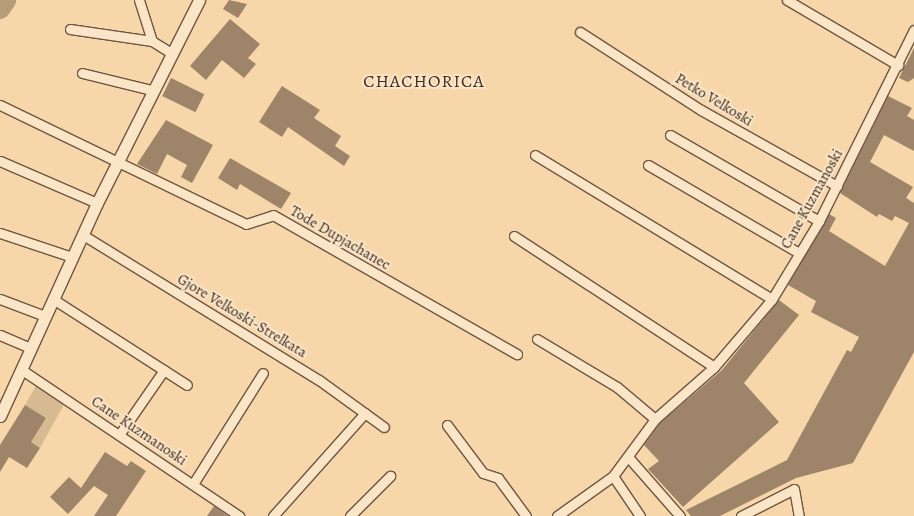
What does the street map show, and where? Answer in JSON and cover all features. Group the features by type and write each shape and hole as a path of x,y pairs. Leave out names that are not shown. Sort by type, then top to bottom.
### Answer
{"street":[{"path":"139,0 152,41"},
{"path":"0,416 4,400 22,370 72,257 152,90 199,0"},
{"path":"788,0 898,65"},
{"path":"70,29 152,41 171,53"},
{"name":"Cane Kuzmanoski","path":"557,516 613,476 629,458 638,438 655,419 714,367 772,299 819,221 914,30"},
{"name":"Petko Velkoski","path":"580,32 701,110 837,186"},
{"path":"82,73 152,90"},
{"name":"Tode Dupjachanec","path":"0,105 119,159 246,224 273,215 517,354"},
{"path":"670,135 819,221"},
{"path":"535,156 772,299"},
{"path":"0,161 98,203"},
{"path":"648,165 799,253"},
{"path":"0,233 72,257"},
{"name":"Gjore Velkoski-Strelkata","path":"83,235 320,380 384,427"},
{"path":"514,236 714,367"},
{"path":"0,299 45,316"},
{"path":"53,299 187,384"},
{"path":"0,335 31,348"},
{"path":"537,339 617,387 655,419"},
{"name":"Cane Kuzmanoski","path":"22,370 239,516"},
{"path":"120,435 164,370"},
{"path":"193,484 263,373"},
{"path":"273,516 365,413"},
{"path":"447,425 483,473 498,478 526,516"},
{"path":"629,458 680,516"},
{"path":"350,516 390,476"},
{"path":"613,476 640,516"},
{"path":"741,516 794,489 799,516"}],"shaded area":[{"path":"39,381 67,399 40,448 31,442 46,418 25,405"}],"building":[{"path":"229,0 247,4 238,18 223,9"},
{"path":"230,19 260,44 248,58 256,64 244,78 222,60 206,80 190,66"},
{"path":"914,48 914,78 908,82 899,78"},
{"path":"171,78 204,94 195,112 162,96"},
{"path":"282,86 320,110 314,118 341,136 335,146 350,156 344,166 288,127 282,137 259,122"},
{"path":"888,96 912,108 907,116 914,120 914,151 884,135 870,162 913,187 906,198 914,203 914,352 853,463 796,478 720,516 691,516 686,510 787,460 847,350 851,352 859,337 811,312 816,301 788,285 829,214 836,218 829,231 885,266 909,223 895,216 892,221 879,214 877,217 840,193"},
{"path":"166,120 213,145 192,183 181,177 187,165 167,154 157,174 137,164"},
{"path":"230,158 291,193 281,209 240,184 237,190 218,178"},
{"path":"779,300 799,315 744,383 779,422 683,507 648,469 659,461 644,445 660,423 722,370"},
{"path":"25,405 46,418 31,442 40,448 27,468 9,457 0,472 0,445"},
{"path":"105,452 127,466 131,461 146,471 116,516 94,516 108,495 94,486 68,514 50,497 69,477 81,488"},
{"path":"214,506 228,516 207,516"}],"waterway":[{"path":"0,9 6,0"}],"district":[{"name":"CHACHORICA","path":"424,81"}]}
